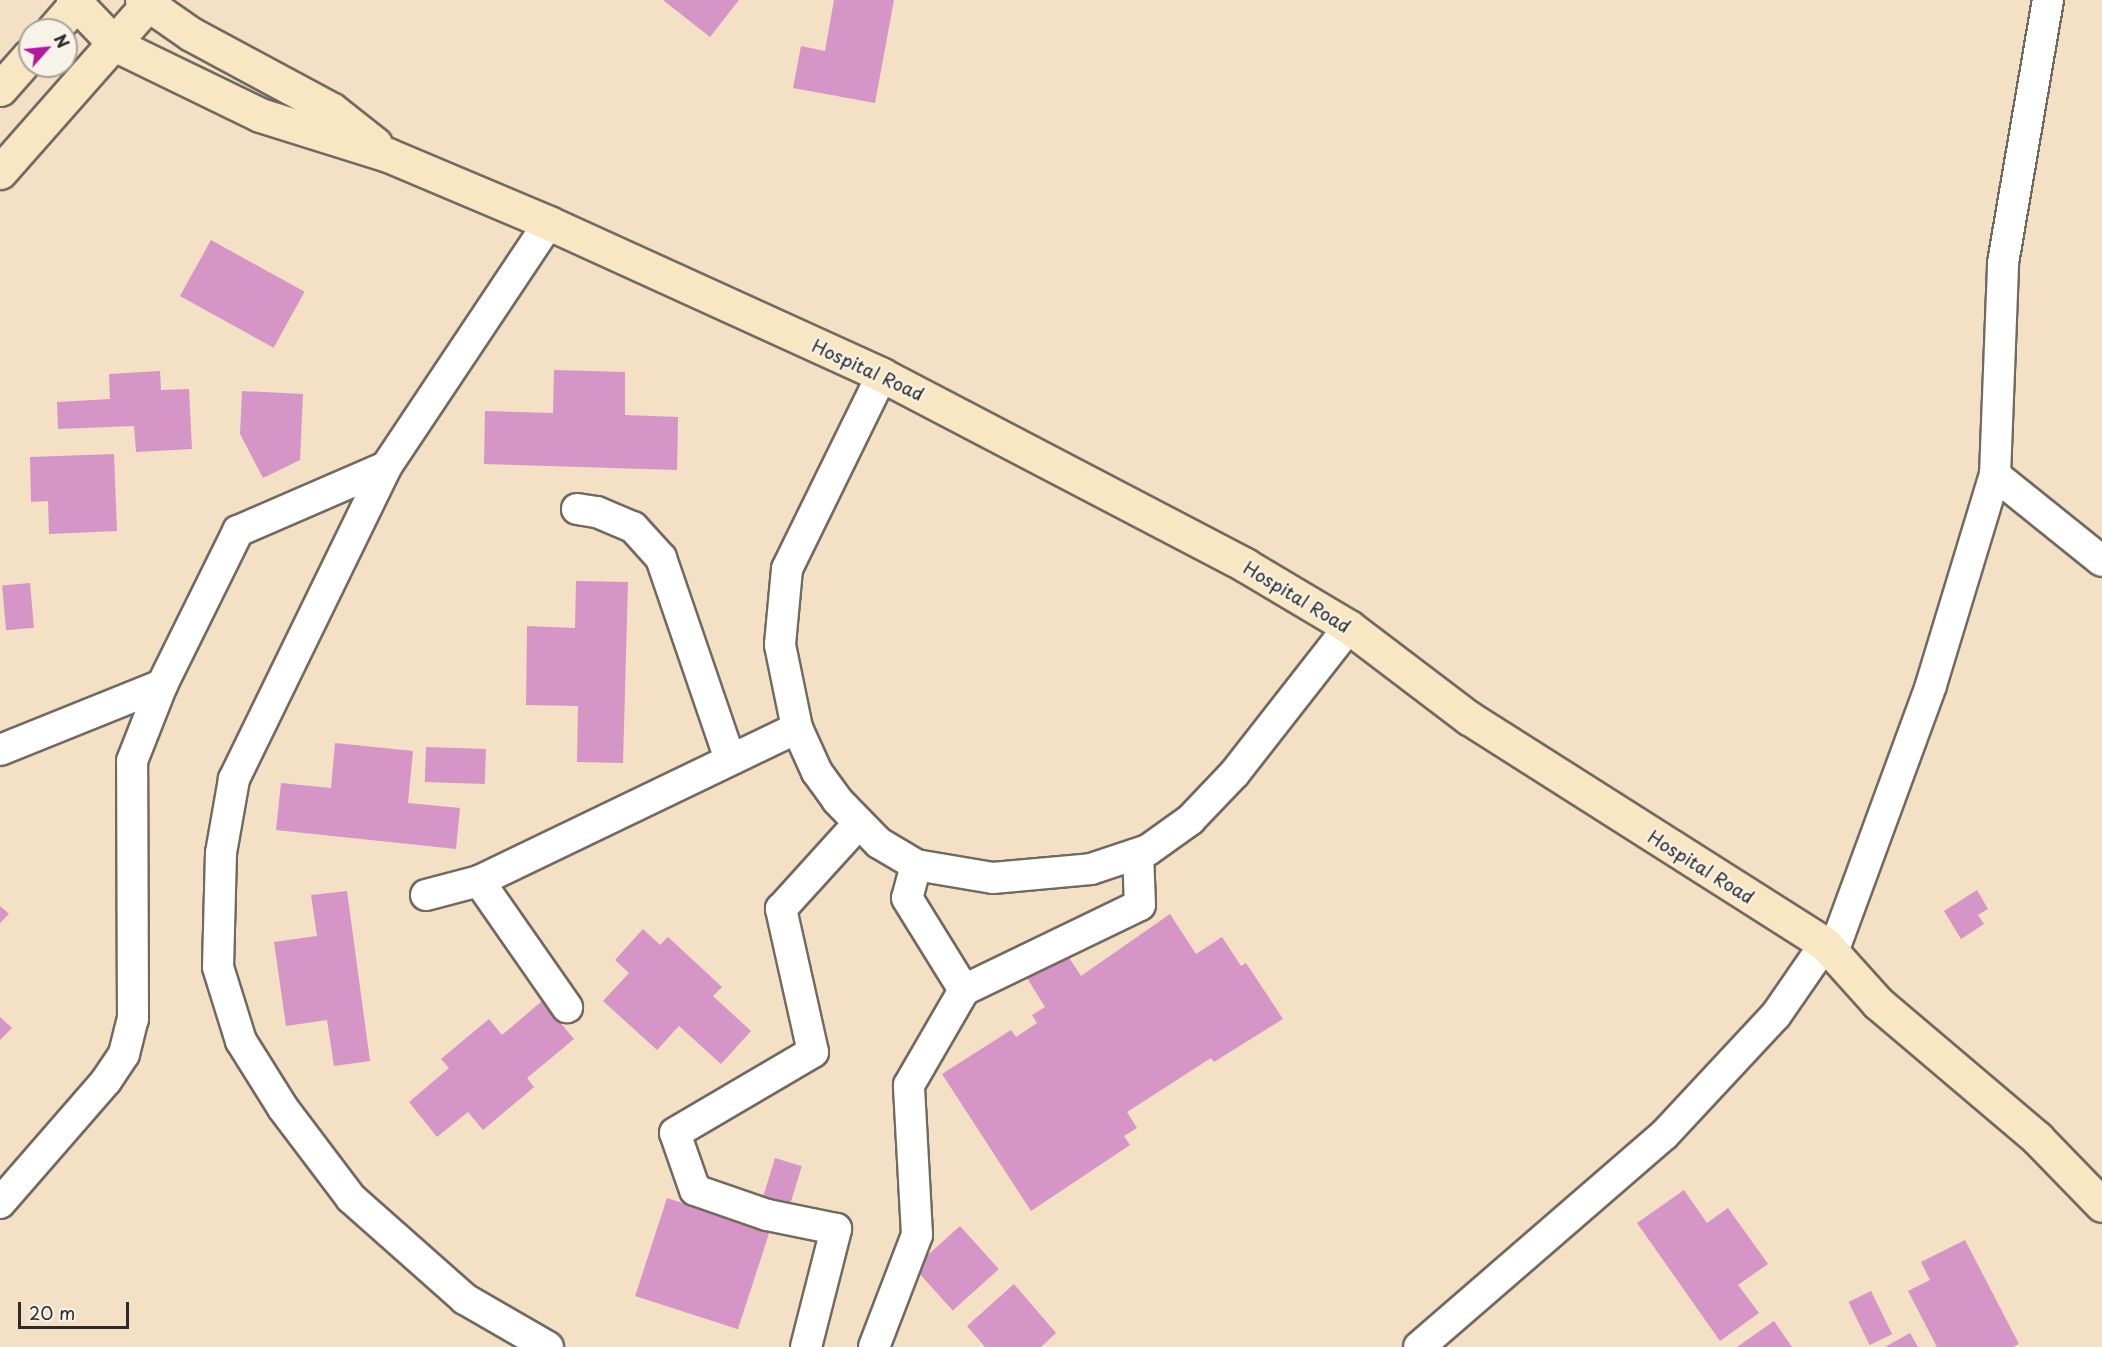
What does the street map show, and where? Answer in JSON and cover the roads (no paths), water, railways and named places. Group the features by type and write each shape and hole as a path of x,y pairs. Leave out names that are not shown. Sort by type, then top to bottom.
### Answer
{"street":[{"path":"1419,1347 1664,1135 1776,1015 1829,948 1931,685 1995,475 2003,263 2048,0"},
{"path":"63,18 76,2 116,45 260,115 388,155"},
{"path":"0,172 116,45 144,3 191,34 332,110 388,155"},
{"path":"0,89 18,69"},
{"name":"Hospital Road","path":"388,155 549,223 882,375 1245,565 1349,627 1469,718 1829,948 1878,1003 2037,1138 2102,1205"},
{"path":"548,1347 465,1299 351,1198 283,1108 241,1041 218,967 221,853 234,779 386,467 549,223"},
{"path":"882,375 787,569 780,645 797,728 818,772 859,823 879,843 916,865 993,878 1091,869 1138,854 1190,820 1234,774 1349,627"},
{"path":"0,1203 106,1081 124,1054 133,1019 132,761 162,685 238,531 386,467"},
{"path":"1995,475 2102,561"},
{"path":"577,508 597,512 633,527 662,558 730,759"},
{"path":"0,750 162,685"},
{"path":"426,895 479,881 797,728"},
{"path":"806,1347 836,1229 767,1215 695,1190 675,1133 813,1052 781,909 859,823"},
{"path":"874,1347 917,1235 909,1085 964,990 1140,905 1138,854"},
{"path":"916,865 907,898 964,990"},
{"path":"479,881 567,1007"}]}
